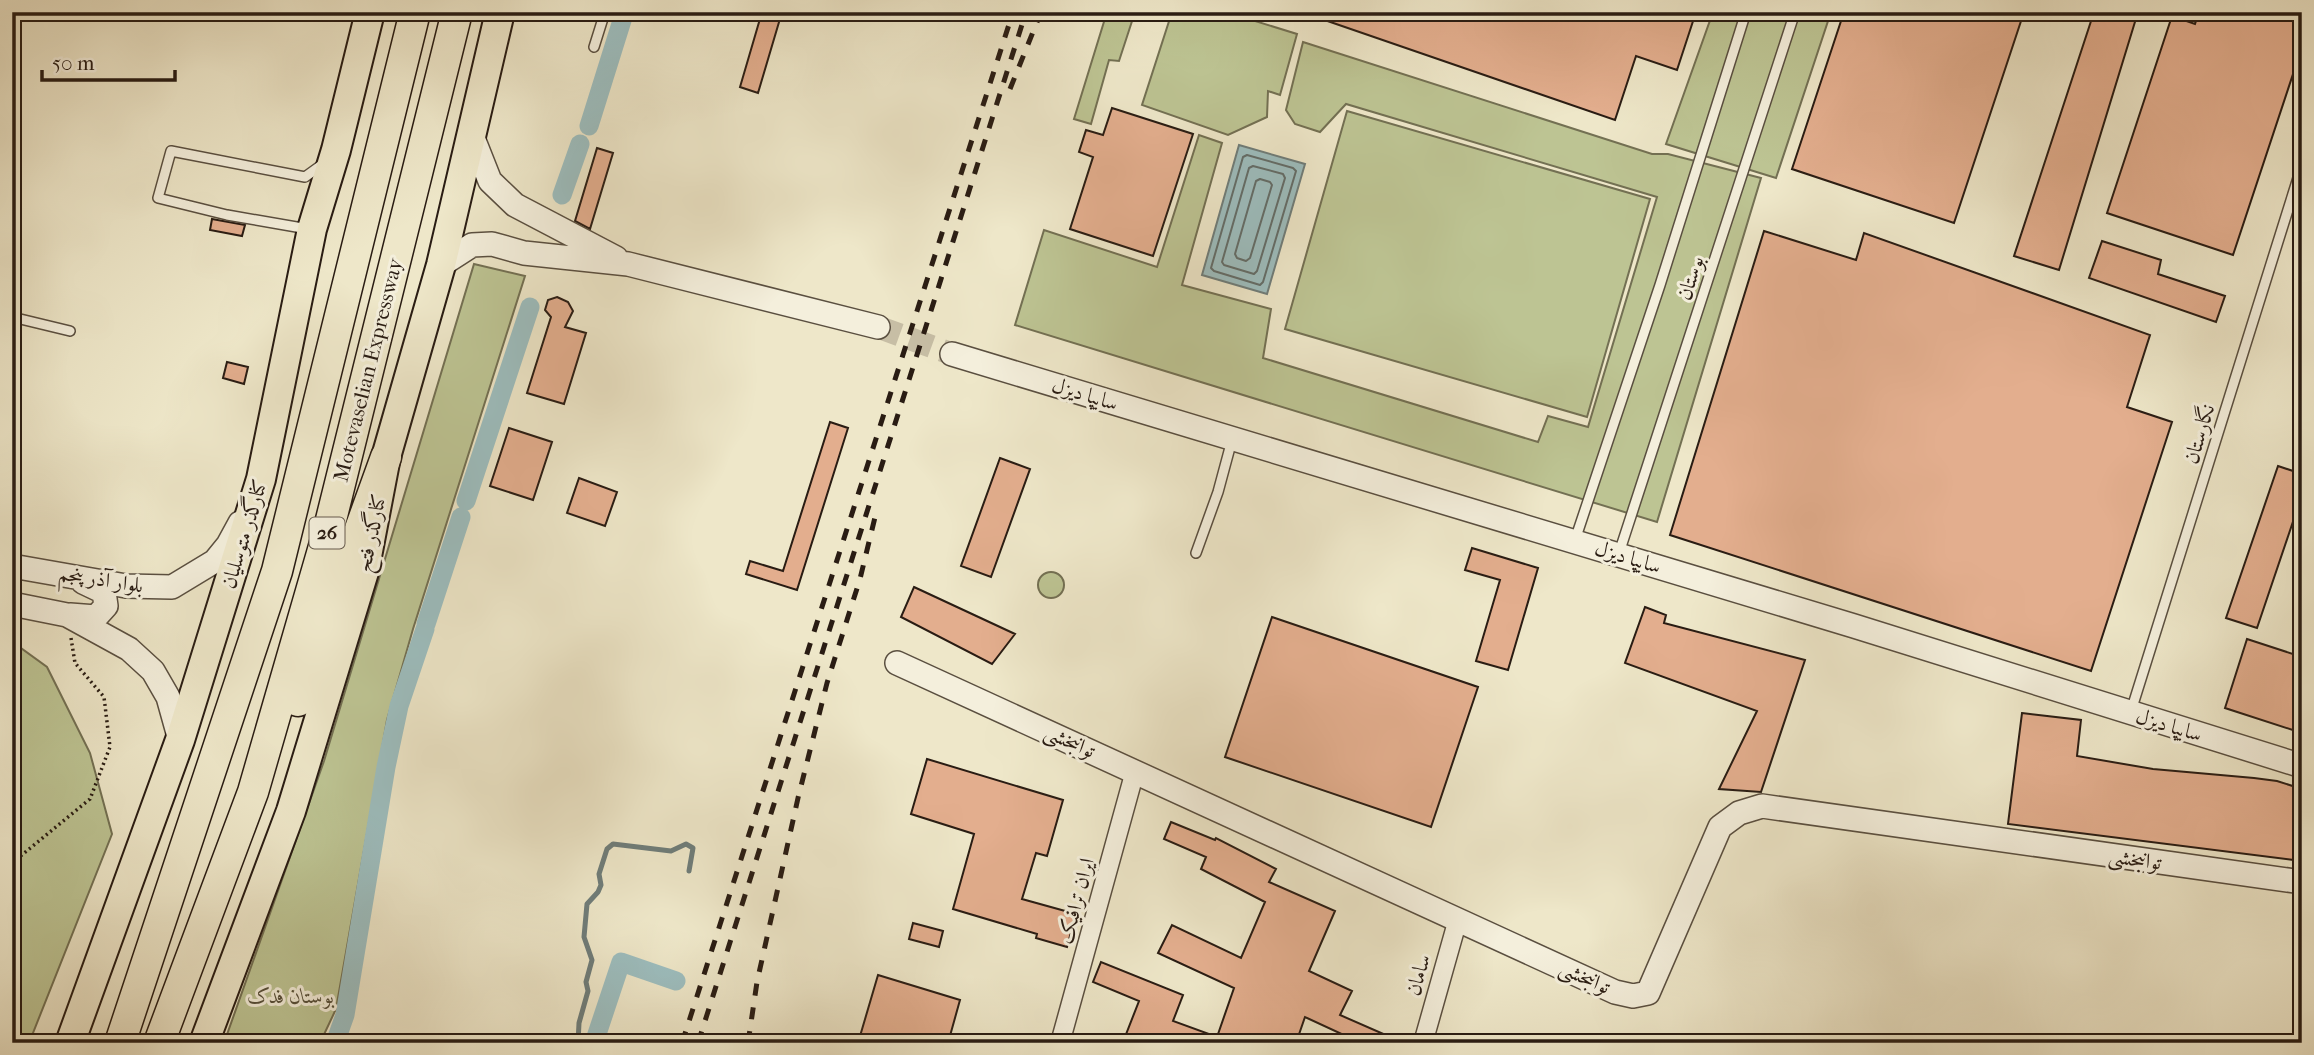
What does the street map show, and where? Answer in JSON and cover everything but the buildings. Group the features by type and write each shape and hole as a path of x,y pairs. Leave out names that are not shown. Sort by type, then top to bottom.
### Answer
{"highway":[{"name":"Motevaselian Expressway","path":"120,1043 277,571 415,12"},
{"name":"Motevaselian Expressway","path":"159,1043 253,793 327,536 457,12"},
{"path":"253,793 296,708 386,457"}],"main road":[{"name":"کنارگذر متوسلیان","path":"70,1043 180,740 261,479 312,229 336,150 370,12"},
{"name":"کنارگذر فتح","path":"204,1043 295,798 364,572 386,457 441,265 500,12"}],"street":[{"path":"471,133 490,181 515,205 628,264"},
{"path":"441,265 472,245 492,244 524,253 628,264 878,327"},
{"name":"سایپا دیزل","path":"952,354 1574,541 2302,766"},
{"name":"بلوار آذر پنجم","path":"12,565 126,586 172,587 215,561 228,545 261,479"},
{"path":"65,573 104,593 106,606 96,617 67,615"},
{"name":"بلوار آذر پنجم","path":"12,604 67,615 129,649 153,671 168,697 180,740"},
{"name":"توانبخشی","path":"897,663 1615,992 1633,996 1648,993 1720,827 1739,813 1762,806 2302,882"},
{"name":"ایران ترافیک","path":"1060,1043 1135,771"},
{"name":"سامان","path":"1423,1043 1458,919"}],"lane":[{"path":"594,47 605,12"},
{"name":"بوستان","path":"1574,541 1660,285 1746,12"},
{"name":"بوستان","path":"1619,555 1795,12"},
{"path":"312,229 227,215 158,198 172,151 305,177 319,169 336,150"},
{"name":"نگارستان","path":"2131,712 2302,165"},
{"path":"12,317 70,331"},
{"path":"1196,552 1218,492 1232,438"}],"path":[{"path":"12,863 90,799 110,747 104,697 75,663 67,615"}],"green space":[{"path":"1107,12 1135,12 1119,61 1109,60 1091,124 1074,119"},
{"path":"1172,12 1226,12 1297,34 1280,95 1268,91 1267,117 1228,135 1142,105"},
{"path":"1713,12 1831,12 1776,178 1666,144"},
{"path":"1303,42 1652,154 1668,154 1761,178 1657,522 1015,325 1044,230 1157,267 1199,135 1222,143 1182,285 1271,309 1263,358 1538,442 1548,416 1588,427 1657,197 1346,104 1320,132 1295,124 1286,110"},
{"path":"1347,111 1650,199 1587,417 1285,329"},
{"name":"بوستان فدک","path":"474,264 525,276 413,629 387,720 336,1009 320,1043 224,1043 324,761"},
{"path":"1051,572 1060,576 1064,585 1060,594 1051,598 1042,594 1038,585 1042,576"},
{"path":"12,644 47,667 90,753 112,834 29,1043 12,1043"}],"water":[{"path":"1239,145 1305,164 1267,294 1202,275"}],"waterway":[{"path":"589,126 624,14"},
{"path":"562,195 580,144"},
{"path":"466,501 530,307"},
{"path":"426,624 461,517"},
{"path":"335,1043 345,1015 386,767 399,706 425,629"},
{"path":"578,1043 579,1023 588,991 586,982 592,960 584,937 587,904 601,885 599,874 607,849 613,844 671,851 686,844 693,848 689,871"},
{"path":"594,1043 621,962 676,981"}],"tunnel":[{"path":"878,327 952,354"}],"railway":[{"path":"682,1043 1013,12"},
{"path":"698,1043 1026,12"},
{"path":"1010,89 1041,12"},
{"path":"748,1043 757,982 798,798 827,683 860,579 877,509"}]}
